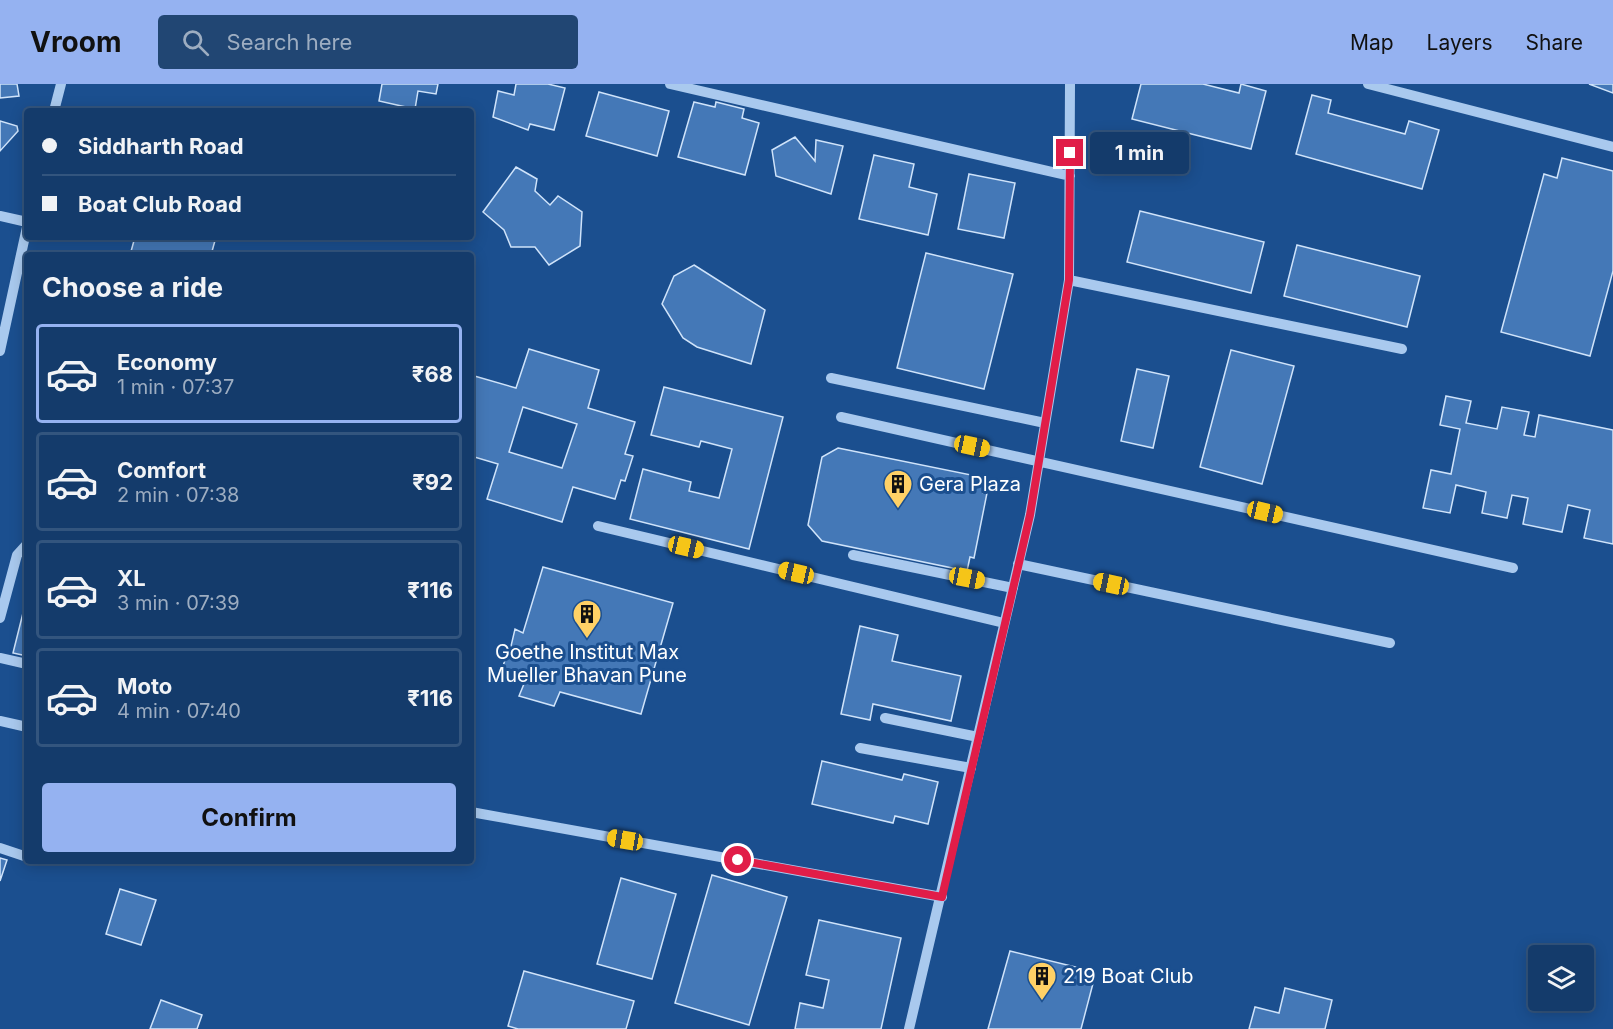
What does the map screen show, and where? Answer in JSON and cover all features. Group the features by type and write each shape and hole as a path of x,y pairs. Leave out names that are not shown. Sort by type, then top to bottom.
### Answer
{"street":[{"path":"55,108 61,84"},
{"path":"670,84 1070,176"},
{"path":"909,1029 942,897 1013,588 1039,460 1069,280 1070,84"},
{"path":"1368,84 1613,147"},
{"path":"0,216 24,221"},
{"path":"0,351 24,240"},
{"path":"1069,280 1402,349"},
{"path":"831,378 1045,423"},
{"path":"841,417 1513,568"},
{"path":"598,526 1004,623"},
{"path":"0,618 17,555 24,547"},
{"path":"853,555 1013,588"},
{"path":"1018,564 1390,643"},
{"path":"0,658 24,663"},
{"path":"885,718 978,737"},
{"path":"0,721 24,726"},
{"path":"860,748 971,768"},
{"path":"474,813 942,897"},
{"path":"0,848 24,856"}],"building":[{"path":"0,84 17,84 19,96 0,98"},
{"path":"382,84 438,84 436,94 418,91 415,108 379,101"},
{"path":"516,84 548,84 565,88 554,130 530,124 528,130 493,117 498,91 514,95"},
{"path":"1141,84 1203,84 1239,93 1241,84 1266,91 1251,149 1132,119"},
{"path":"1589,84 1613,84 1613,93"},
{"path":"599,92 669,111 657,156 586,136"},
{"path":"1312,95 1331,100 1328,113 1405,134 1409,121 1439,130 1422,189 1296,154"},
{"path":"694,102 715,107 716,102 744,109 742,118 759,123 745,175 678,157"},
{"path":"0,121 17,126 18,131 0,151"},
{"path":"795,137 815,161 816,140 843,146 831,194 776,176 772,150"},
{"path":"874,155 914,164 909,187 937,194 928,235 859,219"},
{"path":"1562,158 1613,171 1613,271 1590,356 1501,332 1544,174 1557,178"},
{"path":"516,167 537,179 535,191 550,205 558,196 582,212 580,246 549,265 535,247 511,247 504,230 483,212"},
{"path":"969,174 1015,183 1004,238 958,229"},
{"path":"1140,211 1264,242 1251,293 1127,262"},
{"path":"134,240 215,240 212,252 131,252"},
{"path":"1297,245 1420,276 1407,327 1284,296"},
{"path":"926,253 1013,274 984,389 897,368"},
{"path":"694,265 765,310 751,364 697,347 683,338 662,304 674,276"},
{"path":"529,349 599,370 588,408 635,422 625,454 633,456 625,481 621,480 615,499 573,487 562,522 487,499 498,464 474,457 474,376 516,388","holes":["523,407 577,424 562,468 509,452"]},
{"path":"1231,350 1294,366 1262,484 1200,467"},
{"path":"1137,369 1169,376 1153,448 1121,441"},
{"path":"664,387 783,417 749,549 630,519 643,469 691,482 689,491 719,498 732,449 701,441 699,447 651,435"},
{"path":"1446,396 1471,401 1466,423 1497,429 1502,407 1529,412 1524,435 1535,437 1539,415 1613,430 1613,544 1584,538 1590,510 1568,505 1562,532 1523,524 1528,498 1512,495 1507,518 1482,513 1486,492 1456,485 1450,513 1423,508 1431,470 1451,474 1460,429 1440,425"},
{"name":"Gera Plaza","path":"838,448 986,478 983,493 987,493 974,558 970,557 967,571 822,541 808,525 822,457"},
{"name":"Goethe Institut Max Mueller Bhavan Pune","path":"543,567 673,603 641,714 560,692 554,706 519,696 526,679 501,672 505,660 508,659 515,629 523,633"},
{"path":"24,609 24,655 13,653"},
{"path":"860,626 898,635 892,661 961,676 951,721 873,704 870,720 841,714"},
{"path":"822,761 902,780 904,774 938,782 928,824 895,816 893,823 812,804"},
{"path":"0,858 7,860 0,881"},
{"path":"712,875 787,897 749,1025 675,1003"},
{"path":"621,878 676,894 652,979 597,964"},
{"path":"120,889 156,900 141,945 106,934"},
{"path":"819,920 901,938 881,1029 795,1029 800,1003 823,1008 829,980 806,975"},
{"name":"219 Boat Club","path":"1010,951 1096,972 1081,1029 988,1029"},
{"path":"524,971 634,1001 626,1029 518,1029 508,1026"},
{"path":"1285,988 1332,1000 1325,1029 1249,1029 1255,1007 1279,1013"},
{"path":"161,1000 202,1015 197,1029 150,1029"}],"place":[{"name":"Gera Plaza","path":"898,510"},
{"name":"Goethe Institut Max Mueller Bhavan Pune","path":"587,640"},
{"name":"219 Boat Club","path":"1042,1002"}],"route":[{"path":"738,860 942,897 1030,515 1069,280 1070,153"}]}
